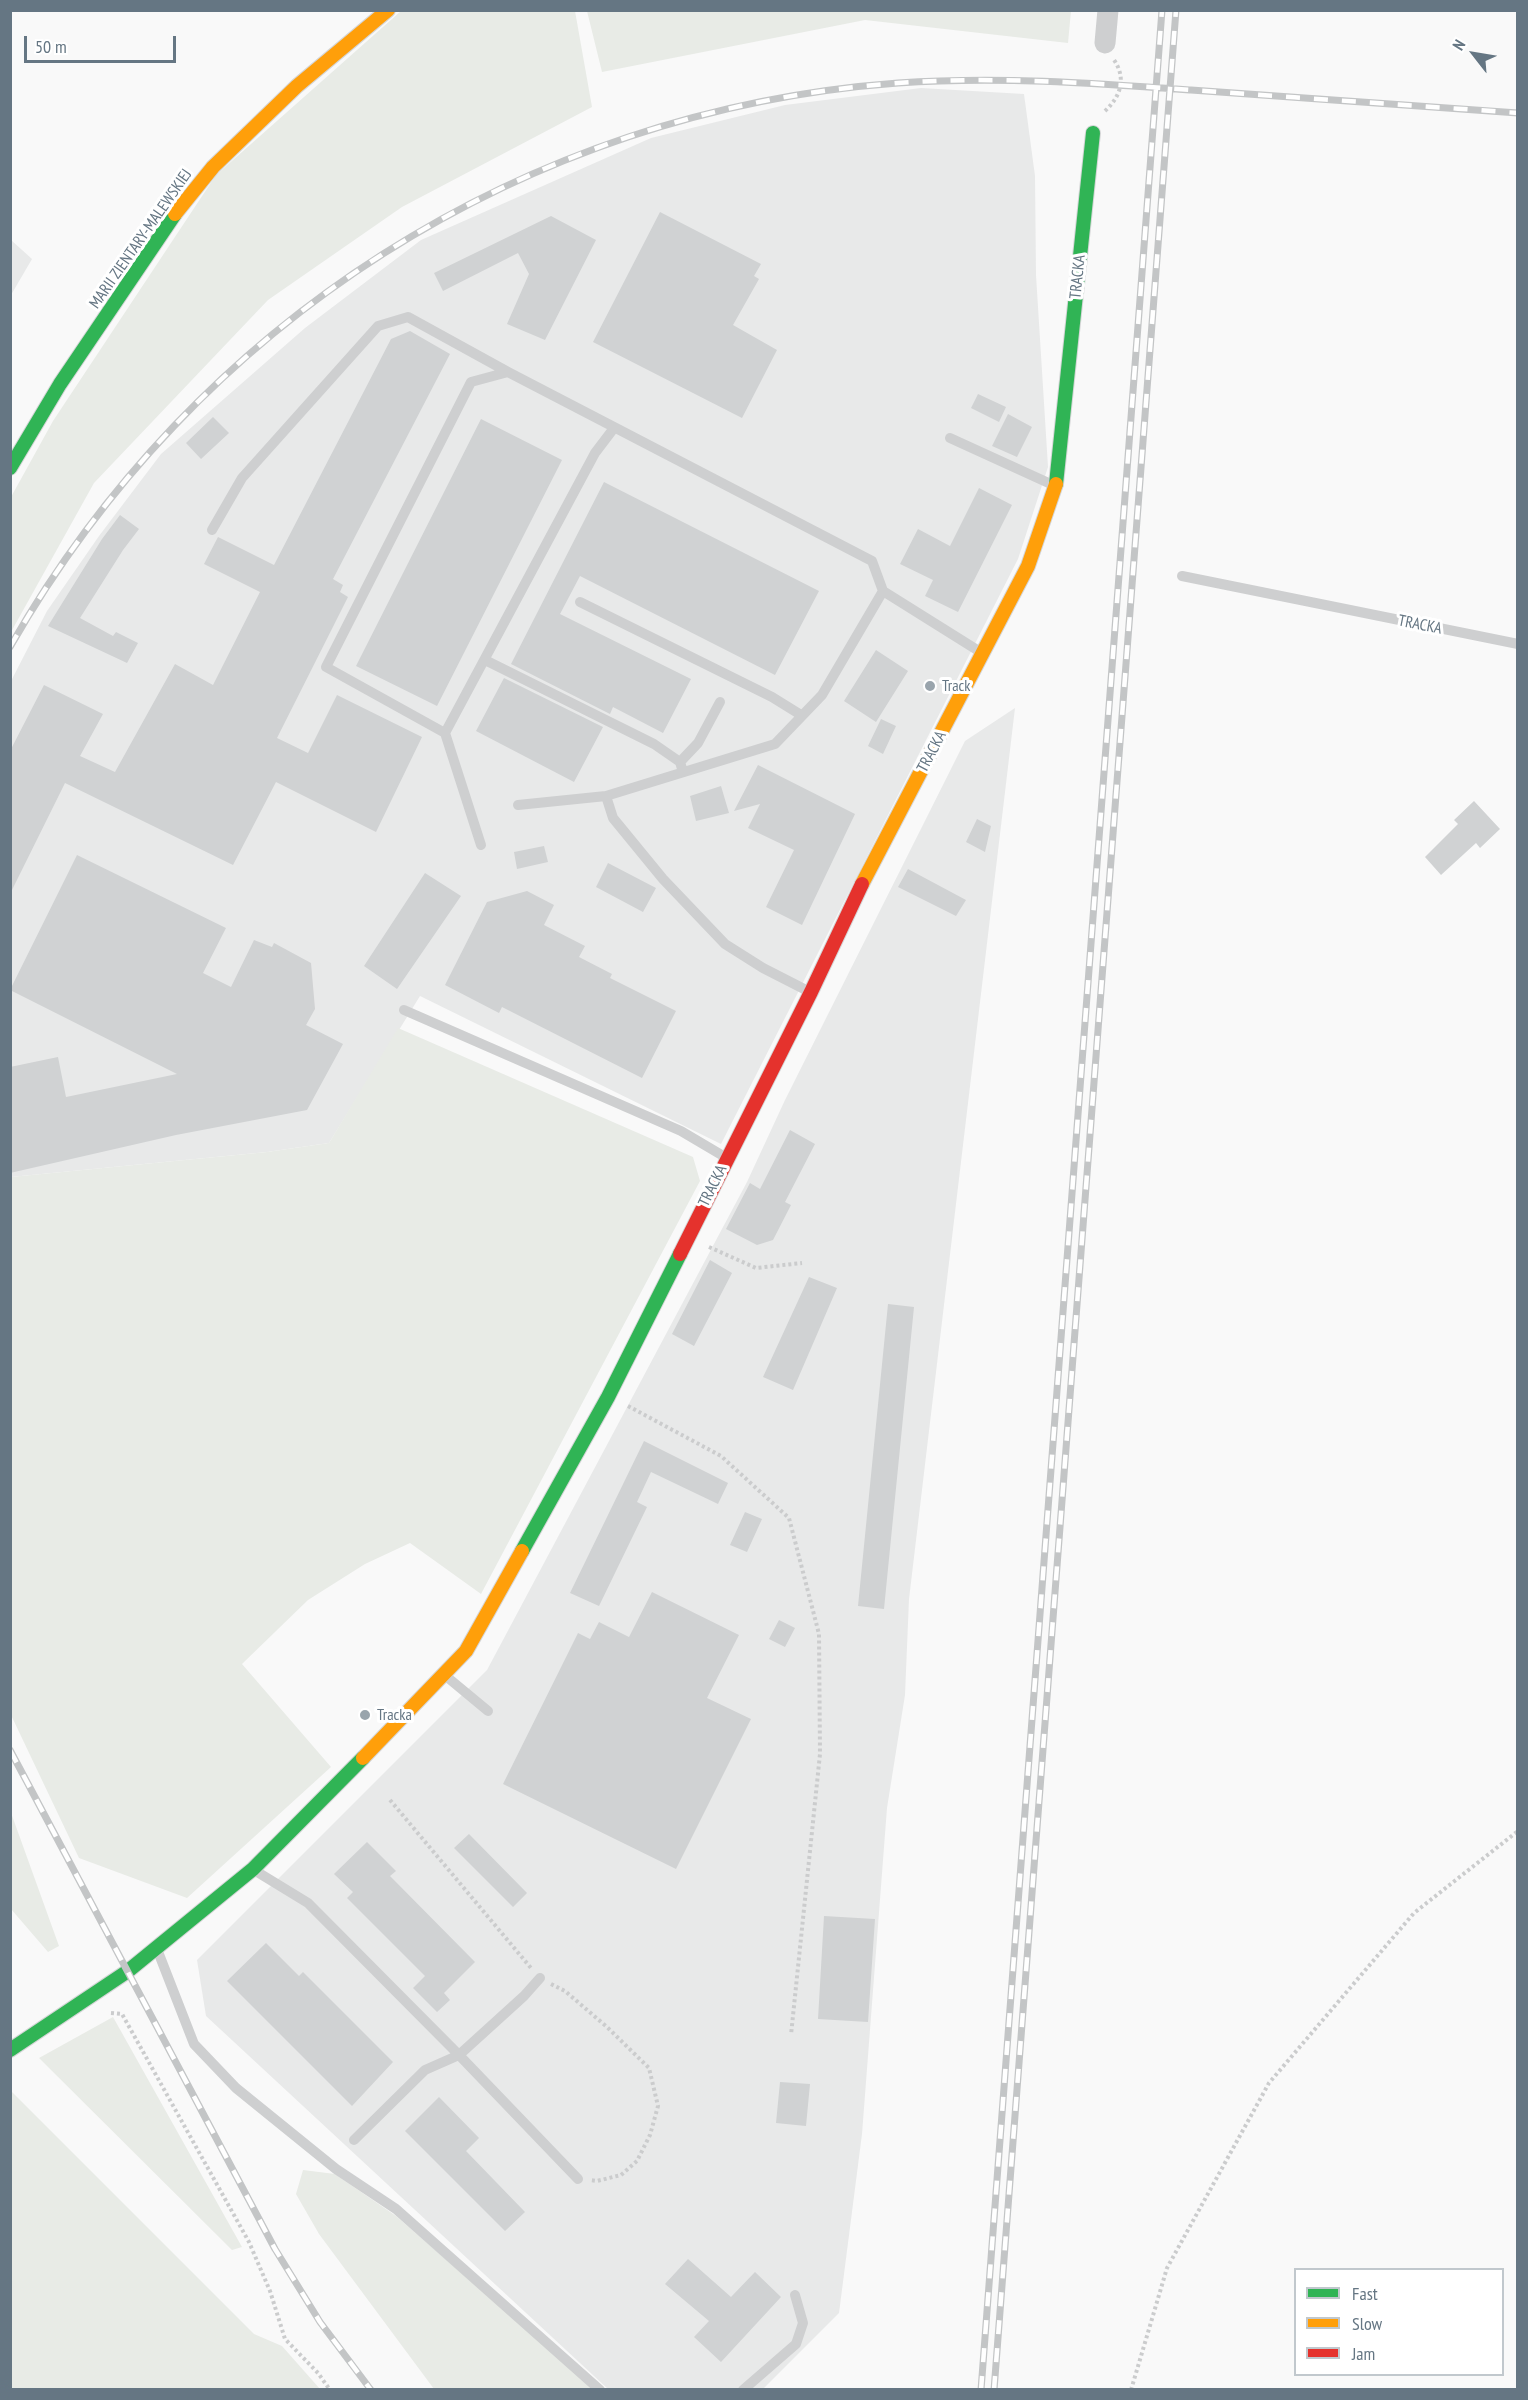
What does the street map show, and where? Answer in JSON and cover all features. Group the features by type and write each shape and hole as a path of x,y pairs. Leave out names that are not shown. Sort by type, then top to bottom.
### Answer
{"street":[{"name":"MARII ZIENTARY-MALEWSKIEJ","path":"10,468 60,384 178,210 213,168 297,86 388,10"},
{"path":"1105,43 1108,10"},
{"name":"TRACKA","path":"10,2050 128,1971 253,1869 466,1651 608,1397 811,992 859,889 1028,566 1056,487 1093,133"}],"lane":[{"path":"212,530 242,478 378,326 408,317 614,428 872,561 883,591 983,654"},
{"path":"481,845 445,733 326,667 471,382 508,372"},
{"path":"445,733 596,453 614,428"},
{"path":"950,438 1056,487"},
{"name":"TRACKA","path":"1182,576 1518,644"},
{"path":"518,805 606,796 682,767 775,744 822,695 883,591"},
{"path":"580,602 772,697 801,715"},
{"path":"485,660 654,744 682,767"},
{"path":"682,767 720,702"},
{"path":"606,796 612,818 663,879 725,944 763,968 811,992"},
{"path":"404,1010 681,1131 727,1158"},
{"path":"445,1675 488,1711"},
{"path":"253,1869 308,1903 578,2179"},
{"path":"156,1947 194,2044 236,2088 336,2169 396,2209 600,2390"},
{"path":"354,2140 425,2070 459,2055 524,1996 540,1978"},
{"path":"743,2390 796,2344 803,2323 795,2295"}],"path":[{"path":"1093,133 1104,112 1119,95 1118,65 1105,43"},
{"path":"689,1238 756,1268 802,1263"},
{"path":"608,1397 721,1456 789,1518 819,1634 820,1743 791,2035"},
{"path":"390,1800 540,1978 565,1991 607,2027 649,2068 658,2106 650,2135 637,2161 621,2175 597,2181 578,2179"},
{"path":"1131,2390 1167,2268 1269,2083 1414,1913 1518,1831"},
{"path":"101,2013 122,2014 249,2242 270,2291 285,2339 318,2373 330,2390"}],"shaded area":[{"path":"587,10 1071,11 1068,43 865,20 602,72"},
{"path":"401,11 575,11 592,107 402,207 268,300 94,483 11,632 11,497 53,421 216,175"},
{"path":"921,88 1024,94 1035,176 1036,275 1048,467 1018,559 721,1144 420,996 329,1143 267,1152 11,1177 10,683 47,611 99,536 161,454 305,328 421,240 651,138 785,105"},
{"path":"11,240 32,259 11,295"},
{"path":"1015,708 909,1599 905,1695 887,1808 862,2134 839,2313 763,2389 608,2389 206,2016 197,1960 487,1670 747,1182 785,1100 965,741"},
{"path":"398,1028 693,1157 700,1181 481,1594 410,1543 365,1564 308,1600 242,1664 331,1767 187,1898 79,1858 11,1715 11,1177 267,1152 329,1143"},
{"path":"10,1810 59,1946 48,1952 11,1909"},
{"path":"113,2017 242,2247 232,2250 39,2058"},
{"path":"11,2091 254,2334 282,2346 320,2389 11,2389"},
{"path":"303,2170 335,2174 396,2216 595,2389 434,2389 319,2234 296,2194"}],"building":[{"path":"660,212 761,264 754,276 759,279 733,325 777,350 742,418 593,342"},
{"path":"551,216 596,240 545,340 507,324 529,274 518,253 443,291 434,273"},
{"path":"410,331 450,354 333,579 343,585 340,592 348,597 277,738 308,753 337,695 422,737 376,832 276,782 233,865 65,783 10,894 10,751 44,685 103,714 80,756 115,772 175,664 213,685 260,592 204,564 218,537 274,565 391,339"},
{"path":"978,394 1006,407 999,422 971,408"},
{"path":"1008,414 1032,427 1017,457 992,446"},
{"path":"213,417 229,433 201,459 186,443"},
{"path":"481,419 562,460 437,706 356,666"},
{"path":"604,482 819,591 775,675 580,576 560,614 691,679 663,733 613,707 610,714 511,664"},
{"path":"979,488 1012,505 958,612 925,596 933,580 900,564 918,529 950,546"},
{"path":"120,515 139,529 80,618 113,636 116,632 138,643 127,663 48,626 102,539"},
{"path":"876,650 908,671 876,722 844,701"},
{"path":"504,678 603,727 574,782 476,731"},
{"path":"881,719 896,726 883,754 868,746"},
{"path":"758,765 855,814 802,925 766,907 794,850 748,828 760,804 734,811"},
{"path":"721,786 729,813 696,821 690,796"},
{"path":"1474,801 1500,829 1480,848 1476,843 1441,875 1425,857 1458,824 1454,820"},
{"path":"977,819 991,826 985,852 966,842"},
{"path":"544,846 548,862 517,869 514,852"},
{"path":"77,855 226,928 203,973 231,987 254,940 272,947 274,943 311,963 315,1009 306,1025 343,1044 307,1110 176,1135 10,1173 10,1067 58,1057 66,1097 177,1074 10,990"},
{"path":"608,863 656,888 643,912 596,887"},
{"path":"908,869 966,900 956,916 898,887"},
{"path":"425,873 461,896 397,989 364,966"},
{"path":"527,891 554,905 544,925 585,946 579,957 612,974 610,978 676,1011 642,1078 502,1007 499,1013 445,985 487,902"},
{"path":"790,1130 815,1144 785,1202 791,1205 773,1240 757,1245 726,1229 750,1183 760,1189"},
{"path":"710,1260 732,1273 694,1346 672,1334"},
{"path":"809,1277 837,1288 793,1390 763,1377"},
{"path":"888,1304 914,1307 884,1609 858,1606"},
{"path":"644,1441 728,1483 718,1504 651,1472 637,1502 647,1507 599,1606 570,1593"},
{"path":"745,1512 762,1519 747,1552 730,1545"},
{"path":"652,1592 739,1635 707,1698 751,1719 676,1869 503,1784 578,1633 590,1639 599,1622 629,1637"},
{"path":"779,1620 795,1628 785,1647 769,1639"},
{"path":"469,1834 527,1893 513,1907 454,1848"},
{"path":"367,1842 396,1871 390,1876 475,1962 444,1993 450,2000 437,2012 413,1988 425,1976 347,1898 353,1892 334,1874"},
{"path":"824,1916 875,1919 868,2022 818,2019"},
{"path":"266,1943 299,1976 303,1972 393,2062 352,2106 227,1981"},
{"path":"780,2082 810,2084 806,2126 776,2123"},
{"path":"439,2097 479,2138 466,2151 525,2212 505,2231 405,2131"},
{"path":"688,2259 731,2297 755,2272 781,2297 721,2362 694,2337 709,2321 665,2284"}],"railway":[{"path":"981,2390 1162,10"},
{"path":"994,2390 1176,10"},
{"path":"10,647 86,531 174,426 274,333 384,254 502,188 628,137 761,102 898,83 971,80 1154,87 1518,113"},
{"path":"10,1750 275,2249 320,2322 371,2390"}],"traffic: fast":[{"path":"1056,484 1093,133"},
{"path":"10,468 60,384 175,214"},
{"path":"522,1551 608,1397 680,1254"},
{"path":"10,2050 128,1971 253,1869 363,1758"}],"traffic: slow":[{"path":"175,214 213,167 297,86 388,10"},
{"path":"862,884 1028,566 1056,484"},
{"path":"363,1758 466,1651 522,1551"}],"traffic: jam":[{"path":"680,1254 811,992 862,884"}],"place":[{"name":"Track","path":"930,686"},
{"name":"Tracka","path":"365,1715"}]}
